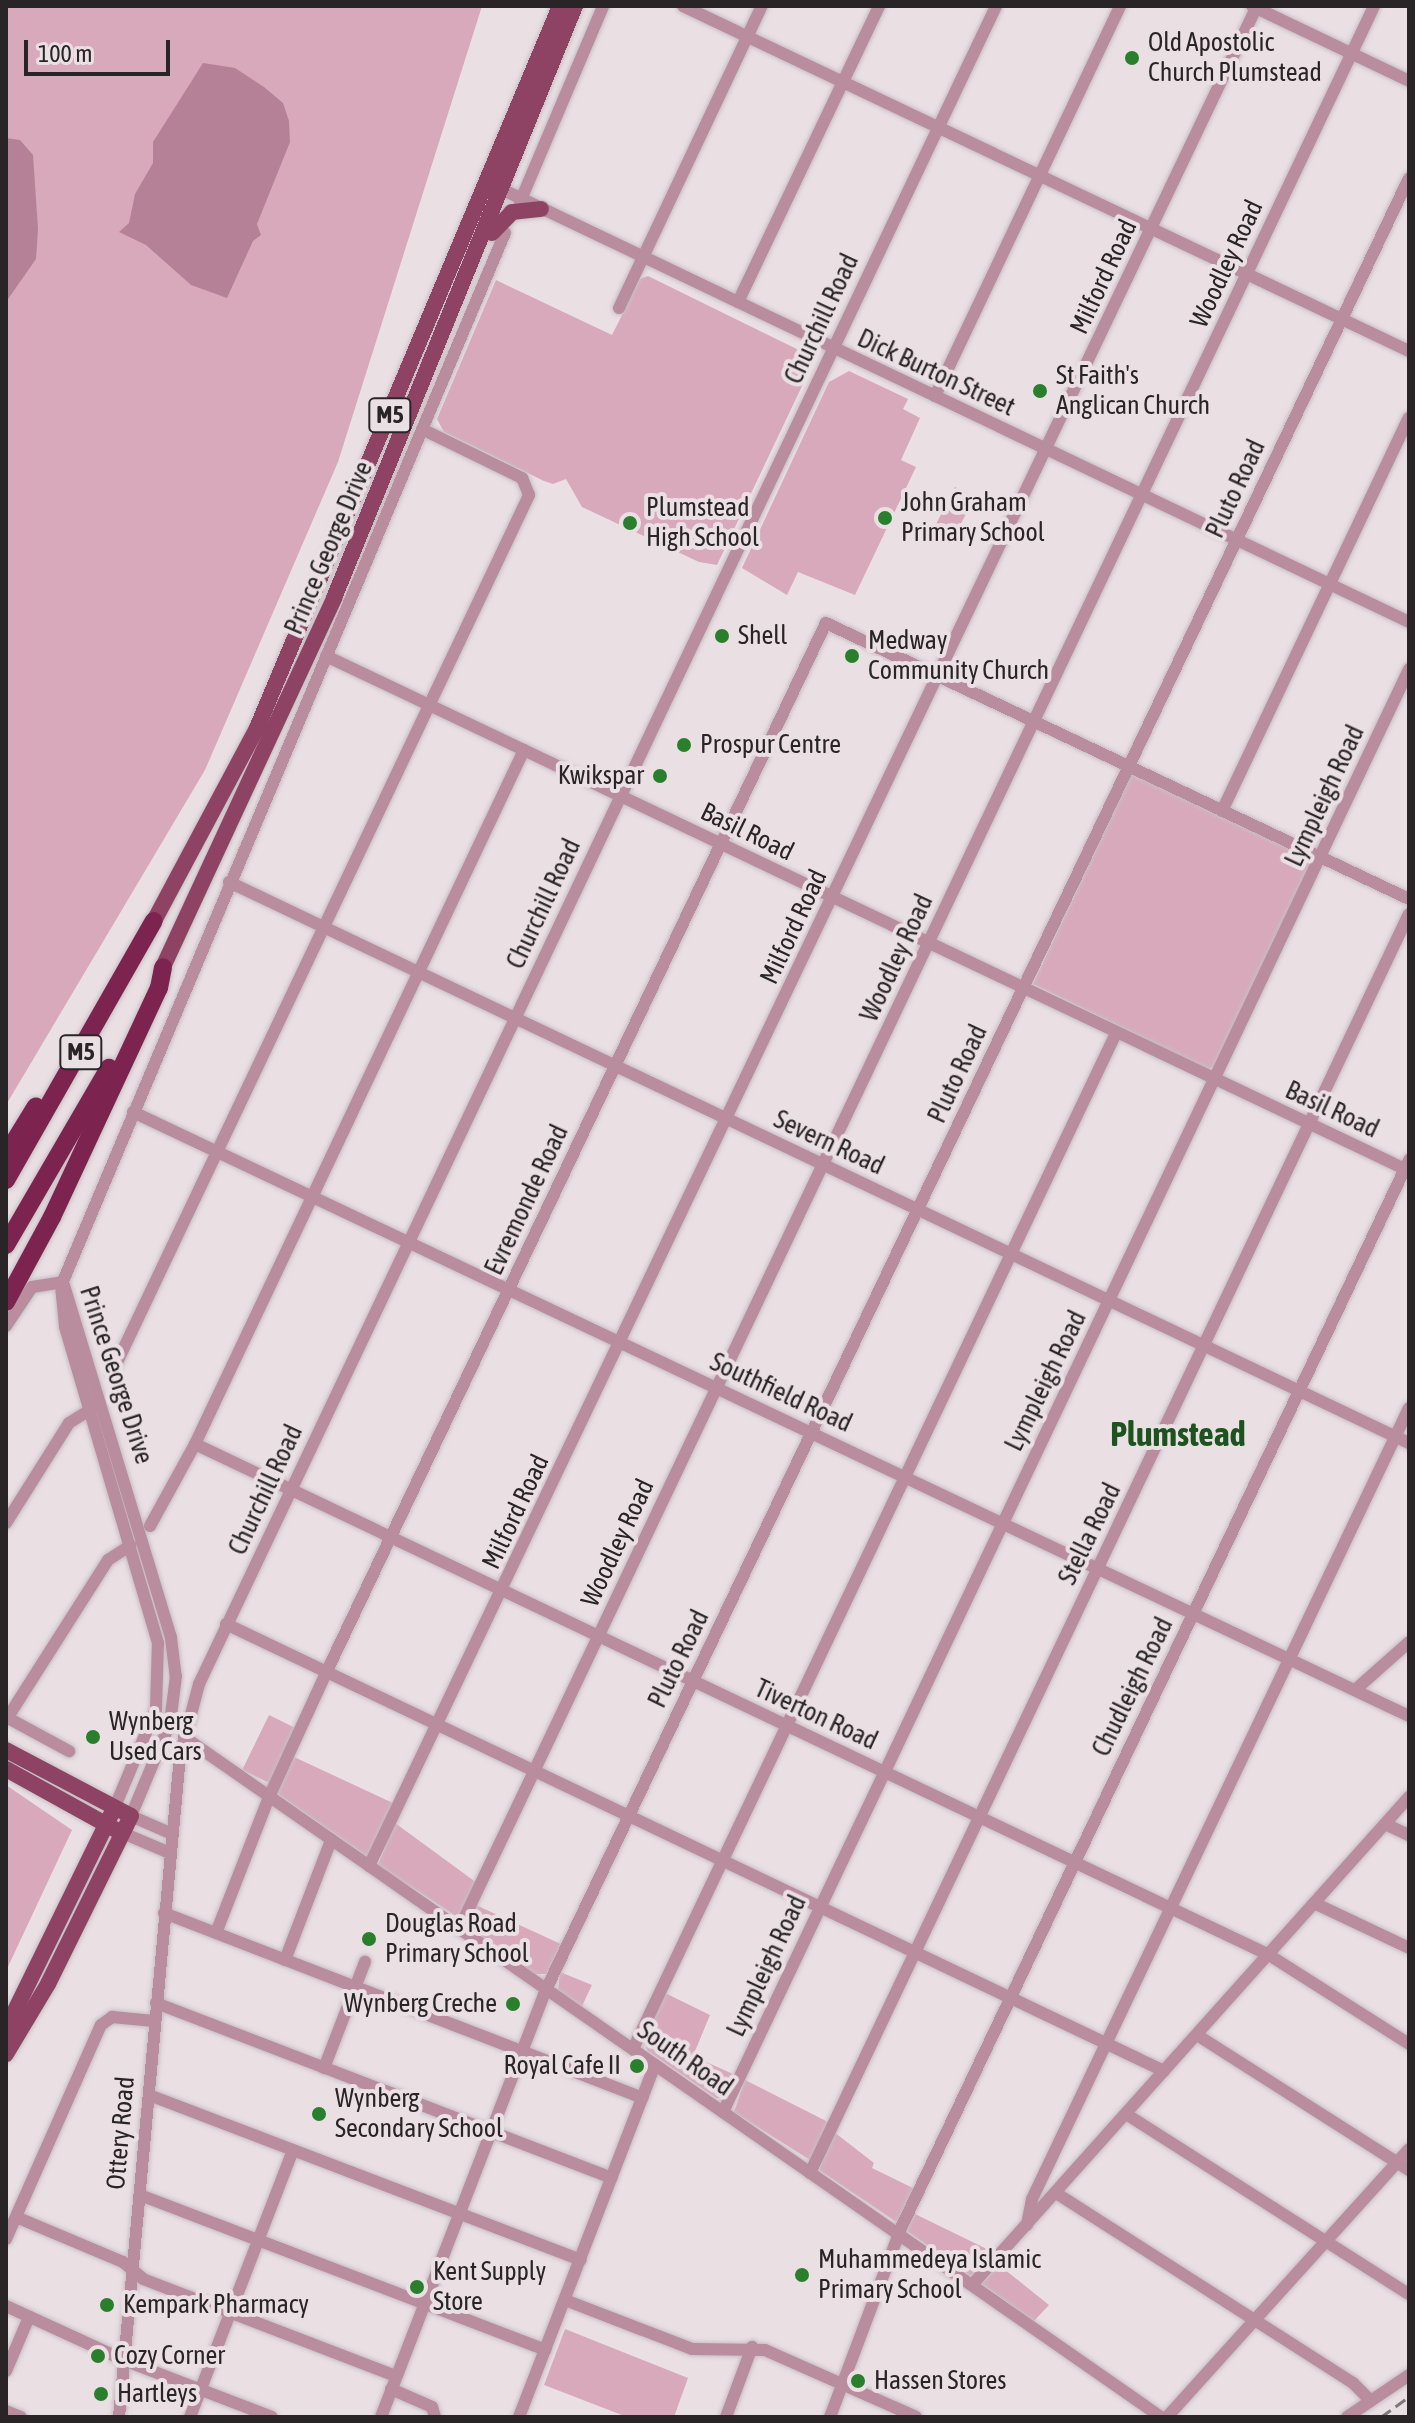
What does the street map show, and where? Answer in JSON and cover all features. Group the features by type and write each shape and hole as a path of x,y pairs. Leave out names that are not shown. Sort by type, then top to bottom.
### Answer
{"highway":[{"path":"6,1155 154,921"},
{"name":"M5","path":"6,1180 154,921"},
{"path":"6,1302 52,1217 159,988 163,967"},
{"name":"M5","path":"6,1245 163,967"}],"main road":[{"name":"Prince George Drive","path":"163,967 275,735 459,297 560,6"},
{"name":"Prince George Drive","path":"154,921 257,728 575,6"},
{"path":"459,297 495,227 520,204 541,209"},
{"path":"6,1750 131,1816 38,2004 6,2054"},
{"path":"6,1769 123,1833"},
{"path":"6,2029 114,1809"}],"street":[{"path":"496,186 520,204 534,164 603,6"},
{"path":"683,6 1409,351"},
{"path":"619,308 762,6"},
{"path":"738,302 879,6"},
{"name":"Churchill Road","path":"172,1834 184,1737 199,1684 226,1624 996,6"},
{"path":"935,396 1120,6"},
{"name":"Woodley Road","path":"459,1929 1374,6"},
{"path":"1255,7 1409,81"},
{"name":"Milford Road","path":"369,1866 503,1591 1255,7"},
{"name":"Pluto Road","path":"381,2417 546,1989 1409,178"},
{"name":"Dick Burton Street","path":"541,209 1409,622"},
{"path":"6,1326 35,1285 63,1282 505,233"},
{"path":"1222,811 1409,418"},
{"path":"112,1373 530,492 522,478 422,429"},
{"name":"Evremonde Road","path":"216,1933 269,1797 326,1673 826,623 938,675"},
{"name":"Basil Road","path":"326,656 1116,1033 1407,1167"},
{"name":"Lympleigh Road","path":"723,2112 1409,669"},
{"path":"938,675 1409,899"},
{"path":"150,1526 195,1444 524,750"},
{"name":"Severn Road","path":"229,882 1409,1443"},
{"name":"Stella Road","path":"810,2173 1409,914"},
{"path":"633,2049 1116,1033"},
{"name":"Southfield Road","path":"133,1112 1409,1716"},
{"name":"Chudleigh Road","path":"830,2417 899,2235 1407,1167"},
{"name":"Prince George Drive","path":"63,1282 61,1304 155,1625 160,1678 151,1724 114,1809"},
{"name":"Prince George Drive","path":"63,1282 174,1649 170,1723 131,1816"},
{"path":"1027,2225 1025,2214 1409,1408"},
{"path":"6,1523 69,1423 90,1410"},
{"name":"Tiverton Road","path":"195,1444 1269,1955 1409,2044"},
{"path":"69,1751 7,1717 108,1560 131,1545"},
{"path":"226,1624 1164,2071"},
{"path":"1355,1690 1409,1642"},
{"name":"South Road","path":"184,1737 1161,2417"},
{"path":"972,2285 1409,1797"},
{"path":"131,1816 172,1834"},
{"path":"1385,1824 1409,1835"},
{"path":"123,1833 170,1853"},
{"name":"Ottery Road","path":"119,2417 172,1834"},
{"path":"285,1960 331,1840"},
{"path":"1314,1903 1409,1948"},
{"path":"164,1913 643,2098"},
{"path":"324,2068 365,1962"},
{"path":"156,2003 612,2178"},
{"path":"6,2239 101,2025 112,2017 154,2021"},
{"path":"1197,2035 1409,2170"},
{"path":"519,2417 655,2065"},
{"path":"149,2095 580,2260"},
{"path":"1126,2114 1409,2294"},
{"path":"1167,2417 1409,2149"},
{"path":"190,2417 293,2150"},
{"path":"1056,2193 1353,2383 1371,2401"},
{"path":"140,2195 545,2350"},
{"path":"16,2217 230,2312 396,2376"},
{"path":"565,2300 692,2349 752,2347 916,2417"},
{"path":"6,2306 126,2361 272,2417"},
{"path":"6,2371 29,2317"},
{"path":"726,2417 752,2347"},
{"path":"1347,2417 1409,2375"},
{"path":"391,2389 430,2405 435,2417"},
{"path":"6,2411 21,2417"}],"shaded area":[{"path":"6,6 482,6 338,462 205,770 6,1105"},
{"path":"203,63 235,68 264,87 283,103 289,121 290,142 257,224 261,235 253,241 227,298 191,285 146,245 119,232 129,223 135,194 153,163 153,142"},
{"path":"6,138 20,140 33,155 38,229 36,259 6,302"},
{"path":"648,276 807,354 812,365 717,565 699,562 582,507 566,479 553,484 544,481 444,432 437,419 496,280 612,335 640,279"},
{"path":"849,371 908,399 903,409 920,418 901,460 916,467 855,595 798,572 787,595 742,568 829,382"},
{"path":"955,487 975,497 956,534 936,524"},
{"path":"1133,770 1315,857 1214,1066 1208,1069 1033,984"},
{"path":"269,1715 296,1728 269,1783 242,1770"},
{"path":"292,1756 395,1804 368,1857 275,1792"},
{"path":"6,1785 72,1830 6,1971"},
{"path":"395,1823 477,1883 459,1918 378,1865"},
{"path":"476,1905 563,1945 549,1974 535,1974 469,1928"},
{"path":"560,1972 592,1985 582,2006 558,1990"},
{"path":"665,1993 710,2015 693,2056 735,2075 724,2098 716,2098 648,2051 642,2040"},
{"path":"745,2080 830,2123 810,2160 734,2112"},
{"path":"834,2132 874,2163 872,2168 915,2189 898,2223 819,2170"},
{"path":"913,2213 993,2252 971,2276 907,2231"},
{"path":"999,2265 1049,2305 1034,2321 982,2284"},
{"path":"565,2329 688,2378 674,2417 627,2417 544,2385"}],"railway":[{"path":"1381,2417 1409,2397"}],"place":[{"name":"Old Apostolic Church Plumstead","path":"1132,58"},
{"name":"St Faith's Anglican Church","path":"1040,391"},
{"name":"John Graham Primary School","path":"885,518"},
{"name":"Plumstead High School","path":"630,523"},
{"name":"Shell","path":"722,636"},
{"name":"Medway Community Church","path":"852,656"},
{"name":"Prospur Centre","path":"684,745"},
{"name":"Kwikspar","path":"660,776"},
{"name":"Wynberg Used Cars","path":"93,1737"},
{"name":"Douglas Road Primary School","path":"369,1939"},
{"name":"Wynberg Creche","path":"513,2004"},
{"name":"Royal Cafe II","path":"637,2066"},
{"name":"Wynberg Secondary School","path":"319,2114"},
{"name":"Muhammedeya Islamic Primary School","path":"802,2275"},
{"name":"Kent Supply Store","path":"417,2287"},
{"name":"Kempark Pharmacy","path":"107,2305"},
{"name":"Cozy Corner","path":"98,2356"},
{"name":"Hassen Stores","path":"858,2381"},
{"name":"Hartleys","path":"101,2394"}],"district":[{"name":"Plumstead","path":"1178,1434"}]}
